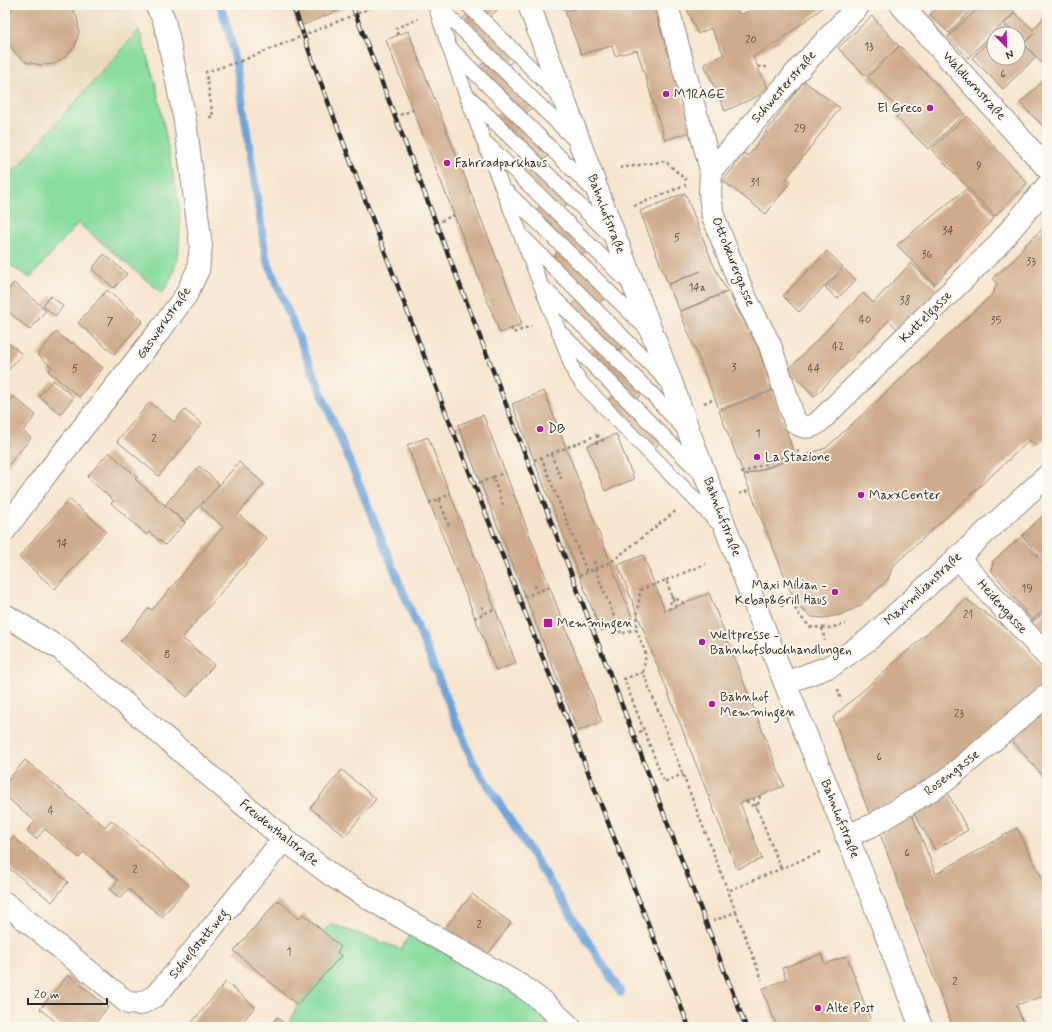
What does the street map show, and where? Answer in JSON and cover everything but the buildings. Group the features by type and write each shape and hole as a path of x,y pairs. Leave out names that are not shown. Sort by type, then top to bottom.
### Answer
{"street":[{"name":"Gaswerkstraße","path":"5,530 43,478 161,329 186,295 198,270 201,246 185,121 168,37 163,17 156,5"},
{"name":"Bahnhofstraße","path":"529,5 616,241 785,683 872,898 921,1027"},
{"name":"Ottobeurergasse","path":"667,5 711,170 710,195 713,216 744,295 770,344 795,422"},
{"name":"Schwesterstraße","path":"711,170 733,147 796,72 859,5"},
{"name":"Waldhornstraße","path":"901,5 1047,168"},
{"name":"Kuttelgasse","path":"795,422 800,426 815,426 996,247 1047,186"},
{"name":"Maximilianstraße","path":"785,683 832,666 868,640 1047,476"},
{"name":"Heidengasse","path":"957,557 1047,656"},
{"name":"Freudenthalstraße","path":"5,614 62,650 284,839 331,875 523,987 543,1002 570,1027"},
{"name":"Rosengasse","path":"846,836 871,826 944,782 1047,695"},
{"name":"Schießstattweg","path":"5,903 128,1003 140,1004 154,996 177,971 284,839"}],"lane":[{"path":"468,5 563,100"},
{"path":"436,7 465,93 559,330 574,372 580,381 728,532"},
{"path":"436,7 581,147"},
{"path":"448,46 599,195"},
{"path":"465,93 616,241"},
{"path":"484,141 634,287"},
{"path":"503,188 652,335"},
{"path":"522,236 673,387"},
{"path":"540,284 651,393 690,435"},
{"path":"559,330 708,481"}],"path":[{"path":"213,117 206,72 241,61 378,5"},
{"path":"398,35 396,28 436,7"},
{"path":"400,115 413,110"},
{"path":"620,168 665,161 690,184 634,206"},
{"path":"441,221 454,215"},
{"path":"511,328 513,333 531,326"},
{"path":"597,435 605,443"},
{"path":"597,435 597,447"},
{"path":"534,460 597,435"},
{"path":"741,473 800,451"},
{"path":"551,454 562,481"},
{"path":"541,457 587,572"},
{"path":"479,483 506,472"},
{"path":"493,477 503,505"},
{"path":"737,492 738,495 748,491"},
{"path":"429,503 451,494"},
{"path":"439,499 449,526"},
{"path":"594,561 621,634 636,629"},
{"path":"578,576 611,562"},
{"path":"706,564 640,590 636,629 646,654 643,672 736,912 751,946 762,980"},
{"path":"666,580 676,607"},
{"path":"535,585 537,592"},
{"path":"524,598 550,587"},
{"path":"672,597 684,603"},
{"path":"669,610 672,597"},
{"path":"482,606 484,613"},
{"path":"474,618 495,609"},
{"path":"643,672 624,679 664,782 683,774"},
{"path":"639,732 644,730"},
{"path":"757,809 760,796"},
{"path":"753,798 781,869"},
{"path":"746,801 757,809"},
{"path":"728,891 823,851"},
{"path":"713,921 736,912"}],"shaded area":[{"path":"5,5 128,5 139,30 5,181"}],"green space":[{"path":"139,30 156,85 179,205 180,239 173,273 162,293 78,223 30,278 5,262 5,181"},
{"path":"331,924 401,949 416,925 570,1027 288,1027 297,1005 341,956 337,952 341,947 323,932"}],"waterway":[{"path":"220,5 230,36 239,79 266,258 473,762 621,993"}],"railway":[{"path":"293,5 313,62 442,403 689,1027"},
{"path":"352,5 746,1027"}],"place":[{"name":"M1RAGE","path":"666,94"},
{"name":"El Greco","path":"930,108"},
{"name":"Fahrradparkhaus","path":"447,163"},
{"name":"DB","path":"540,429"},
{"name":"La Stazione","path":"757,457"},
{"name":"MaxxCenter","path":"861,495"},
{"name":"Maxi Milian - Kebap&Grill Haus","path":"835,592"},
{"name":"Memmingen","path":"548,623"},
{"name":"Weltpresse - Bahnhofsbuchhandlungen","path":"702,642"},
{"name":"Bahnhof Memmingen","path":"712,704"},
{"name":"Alte Post","path":"818,1008"}]}
